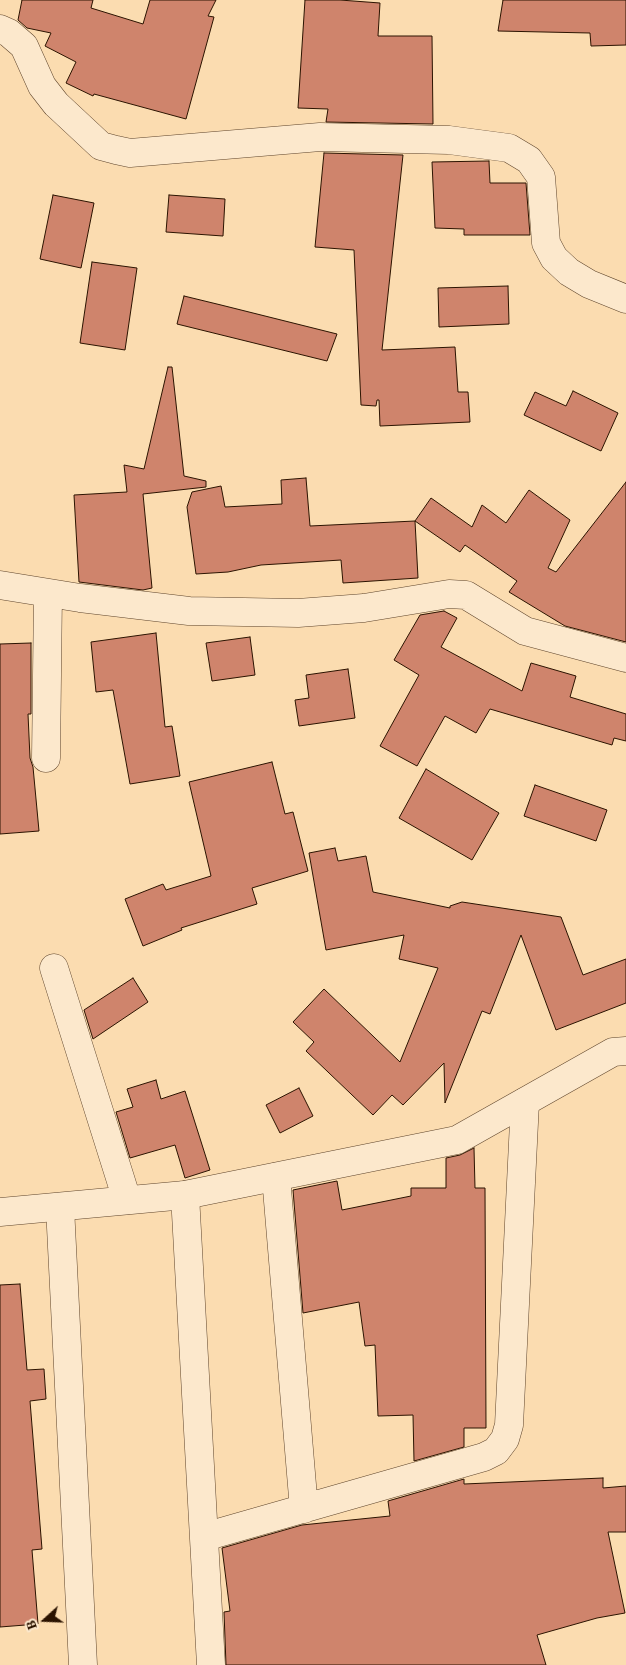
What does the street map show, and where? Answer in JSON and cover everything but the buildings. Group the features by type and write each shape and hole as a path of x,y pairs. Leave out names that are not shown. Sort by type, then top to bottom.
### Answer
{"street":[{"path":"0,29 9,32 24,46 42,86 67,115 101,146 130,153 320,137 449,140 509,148 529,160 541,177 546,243 554,258 569,272 589,284 626,299"},
{"path":"0,585 80,598 189,611 298,613 364,608 449,594 466,595 525,632 626,658"},
{"path":"46,758 48,593"},
{"path":"54,968 127,1200"},
{"path":"0,1212 185,1195 457,1140 613,1052 626,1050"},
{"path":"204,1537 484,1457 496,1451 505,1439 509,1425 525,1102"},
{"path":"276,1177 304,1509"},
{"path":"185,1195 211,1665"},
{"path":"60,1206 83,1665"}]}
